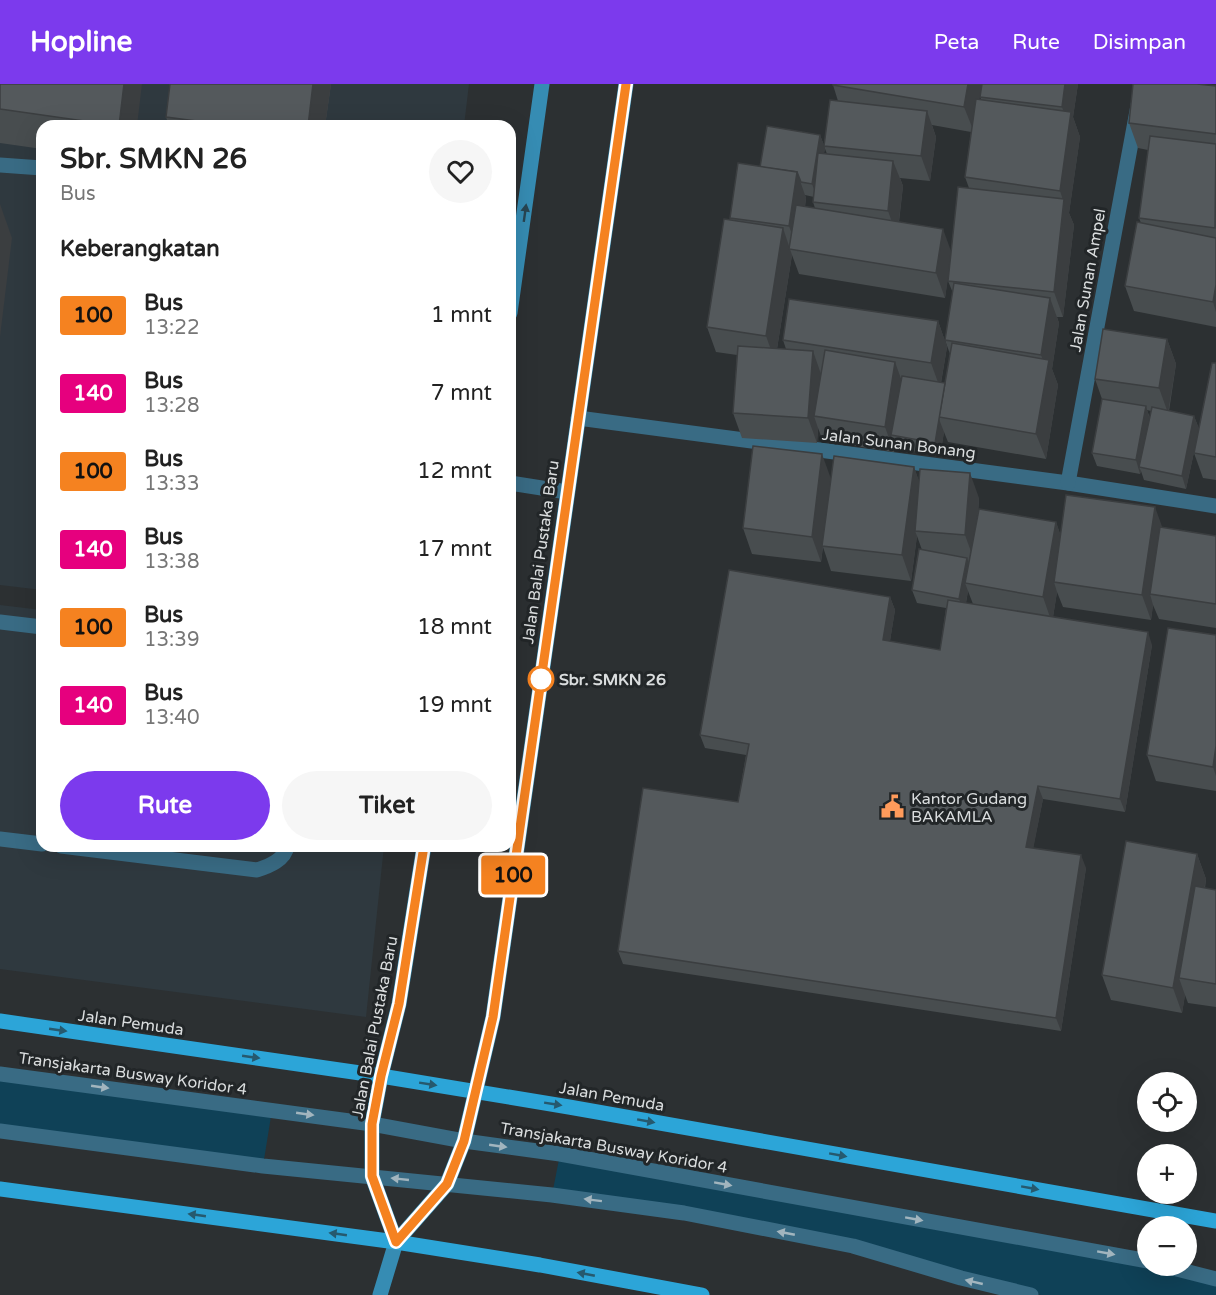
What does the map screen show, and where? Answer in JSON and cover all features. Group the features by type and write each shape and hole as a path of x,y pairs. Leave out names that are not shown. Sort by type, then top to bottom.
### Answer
{"main road":[{"name":"Jalan Pemuda","path":"0,1021 381,1076 1216,1221"},
{"path":"0,1189 396,1242 540,1265 702,1295"}],"street":[{"path":"516,270 542,84"},
{"name":"Jalan Balai Pustaka Baru","path":"423,852 399,1004 372,1124 372,1176 396,1242 447,1184 464,1141 493,1017 626,84"},
{"name":"Jalan Sunan Ampel","path":"1068,483 1142,84"},
{"path":"0,165 36,168"},
{"name":"Jalan Sunan Bonang","path":"578,418 1068,483 1216,506"},
{"path":"516,484 567,492"},
{"path":"0,622 36,626"},
{"path":"0,839 36,843"},
{"path":"110,852 258,870 272,865 286,852"},
{"name":"Transjakarta Busway Koridor 4","path":"0,1074 372,1124 464,1141 560,1154 1137,1259"},
{"path":"0,1131 263,1166 447,1184 684,1213 853,1246 961,1278 1031,1295"},
{"path":"380,1295 396,1242"},
{"path":"1197,1274 1216,1279"}],"shaded area":[{"path":"0,84 469,84 465,120 36,120 36,589 0,585"},
{"path":"0,605 36,609 36,852 383,852 366,1017 0,969"},
{"path":"0,1072 272,1110 263,1166 0,1131"},
{"path":"560,1154 1137,1264 1137,1276 1197,1276 1197,1274 1216,1279 1216,1295 1041,1295 975,1282 853,1246 552,1195"}],"building":[{"path":"0,84 124,84 120,120 77,120 0,109"},
{"path":"170,84 313,84 309,120 189,120 166,117"},
{"path":"833,84 968,84 964,107"},
{"path":"982,84 1065,84 1062,107 980,97"},
{"path":"1133,84 1216,86 1216,134 1129,123"},
{"path":"976,99 1071,112 1060,191 965,177"},
{"path":"830,100 927,111 921,156 824,146"},
{"path":"767,126 820,135 812,184 801,182 797,172 760,167"},
{"path":"1150,136 1216,144 1215,228 1139,218"},
{"path":"818,153 893,161 888,211 813,202"},
{"path":"738,163 797,172 789,226 730,218"},
{"path":"958,187 1064,199 1054,292 948,281"},
{"path":"796,205 943,229 936,273 789,249"},
{"path":"724,219 783,228 766,336 707,327"},
{"path":"1137,222 1216,238 1216,285 1213,302 1125,286"},
{"path":"954,283 1050,298 1041,355 945,340"},
{"path":"789,299 938,321 931,363 783,340"},
{"path":"1103,329 1167,339 1159,388 1095,379"},
{"path":"952,343 1049,360 1036,434 939,417"},
{"path":"738,346 813,351 808,418 733,413"},
{"path":"825,350 895,362 885,427 814,416"},
{"path":"1212,363 1216,363 1216,457 1194,453"},
{"path":"902,376 945,383 935,443 891,435"},
{"path":"1102,399 1146,406 1136,460 1092,453"},
{"path":"1152,407 1194,416 1182,476 1139,467"},
{"path":"753,446 822,454 812,537 743,528"},
{"path":"834,456 914,467 902,555 822,546"},
{"path":"920,469 970,473 965,535 915,531"},
{"path":"1066,495 1155,507 1142,595 1054,582"},
{"path":"979,509 1056,522 1043,597 965,583"},
{"path":"1160,527 1216,536 1216,604 1150,594"},
{"path":"919,549 967,558 959,599 912,590"},
{"name":"Kantor Gudang BAKAMLA","path":"729,570 890,597 883,640 940,650 948,600 1148,632 1120,799 1038,786 1026,847 1081,855 1056,1018 618,951 643,788 738,802 749,744 700,735"},
{"path":"1168,628 1216,635 1216,746 1213,767 1147,755"},
{"path":"1126,841 1197,854 1173,988 1102,975"},
{"path":"1195,886 1216,890 1216,984 1179,978"}],"bus line":[{"name":"100","path":"423,852 399,1004 372,1124 372,1176 396,1242 447,1184 464,1141 493,1017 626,84"}],"place":[{"name":"Sbr. SMKN 26","path":"541,679"},
{"name":"Kantor Gudang BAKAMLA","path":"893,807"}]}
